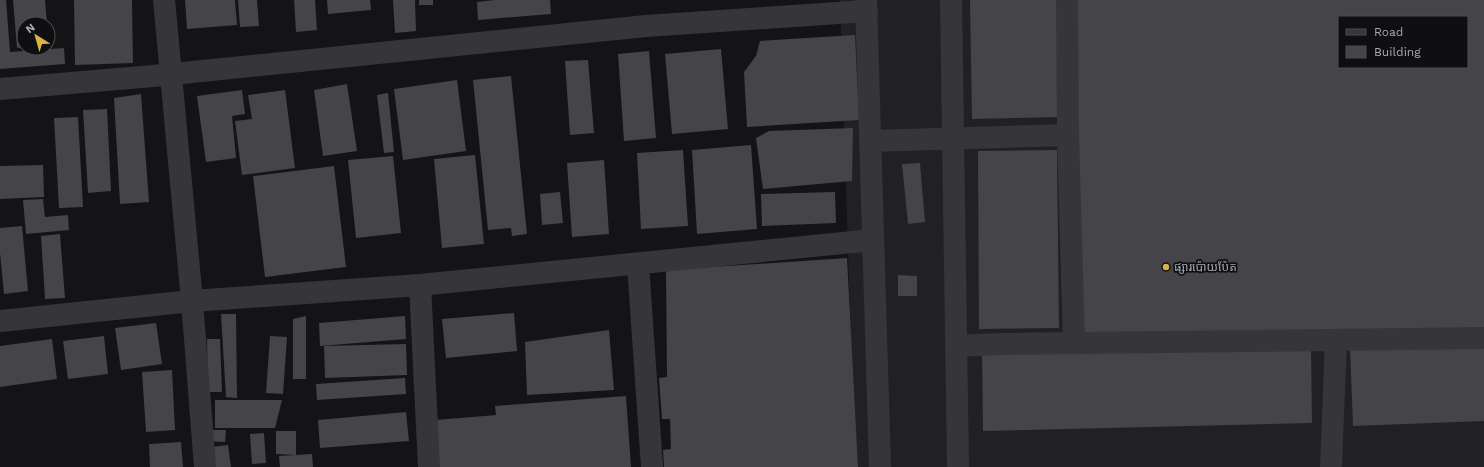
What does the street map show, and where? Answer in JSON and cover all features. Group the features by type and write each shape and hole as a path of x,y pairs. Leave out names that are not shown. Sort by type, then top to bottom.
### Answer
{"street":[{"path":"164,0 192,301 205,467"},
{"path":"951,0 958,467"},
{"path":"1067,0 1068,135 1074,343"},
{"path":"0,89 171,74 646,26 866,6 880,467"},
{"path":"870,141 1068,135"},
{"path":"0,321 192,301 420,285 873,240"},
{"path":"638,264 652,467"},
{"path":"420,285 430,467"},
{"path":"956,346 1002,344 1484,338"},
{"path":"1331,467 1336,340"}],"shaded area":[{"name":"ផ្សារប៉ោយប៉ែត","path":"840,0 1484,0 1484,467 855,467"}],"building":[{"path":"0,0 6,0 10,52 16,52 16,56 56,56 56,49 64,48 65,64 0,69"},
{"path":"13,0 45,0 46,16 16,16 16,36"},
{"path":"74,0 132,0 133,63 75,65"},
{"path":"185,0 235,0 237,25 187,29"},
{"path":"238,0 257,0 259,26 240,27"},
{"path":"294,0 315,0 317,30 296,32"},
{"path":"327,0 370,0 371,10 328,14"},
{"path":"393,0 415,0 416,31 395,33"},
{"path":"419,0 433,0 433,5 419,5"},
{"path":"495,0 550,0 551,14 478,20 477,2"},
{"path":"970,0 1057,0 1059,117 972,119"},
{"path":"1075,0 1484,0 1484,330 1080,338"},
{"path":"855,35 859,120 747,127 744,72 756,56 760,41"},
{"path":"721,49 728,129 672,134 665,54"},
{"path":"649,51 656,138 624,141 618,54"},
{"path":"588,60 594,133 570,135 565,61"},
{"path":"511,76 527,234 512,236 511,228 488,230 473,80"},
{"path":"457,80 466,151 403,160 394,89"},
{"path":"347,84 357,151 323,156 314,90"},
{"path":"242,90 245,114 232,116 236,158 206,162 197,96"},
{"path":"285,90 295,168 242,175 235,121 252,119 248,95"},
{"path":"388,93 394,152 384,153 377,95"},
{"path":"141,94 149,202 120,204 114,98"},
{"path":"107,109 111,191 88,193 83,110"},
{"path":"78,117 83,207 59,208 54,118"},
{"path":"853,128 852,181 763,189 756,138 769,131"},
{"path":"751,145 757,229 697,234 692,150"},
{"path":"683,150 688,226 641,229 637,153"},
{"path":"1057,150 1059,328 979,329 978,151"},
{"path":"475,155 484,244 442,248 434,159"},
{"path":"393,156 401,233 356,238 348,160"},
{"path":"604,160 609,234 572,237 567,163"},
{"path":"920,163 925,222 908,224 902,164"},
{"path":"43,165 44,197 0,199 0,166"},
{"path":"334,166 346,267 265,277 253,176"},
{"path":"560,192 563,223 542,225 540,194"},
{"path":"835,192 836,223 762,226 761,194"},
{"path":"43,199 45,217 68,215 69,230 26,234 23,200"},
{"path":"22,226 28,291 4,294 0,253 0,228"},
{"path":"60,234 65,298 45,299 41,236"},
{"path":"847,258 858,467 664,467 663,450 671,449 670,419 662,419 659,378 667,377 666,270"},
{"path":"898,275 917,276 917,296 898,296"},
{"path":"514,313 517,351 446,358 442,319"},
{"path":"221,314 236,314 237,398 226,397"},
{"path":"306,316 306,379 293,379 293,319"},
{"path":"405,316 406,339 320,346 319,323"},
{"path":"156,323 162,364 121,370 115,328"},
{"path":"609,330 614,390 527,395 525,342"},
{"path":"104,336 108,374 68,379 63,341"},
{"path":"270,336 287,337 283,394 266,393"},
{"path":"52,339 57,379 0,387 0,346"},
{"path":"207,339 220,339 222,392 208,392"},
{"path":"1484,343 1484,421 1353,426 1350,348"},
{"path":"406,344 407,375 325,378 324,346"},
{"path":"1311,345 1312,423 983,431 982,353"},
{"path":"172,370 175,430 146,432 142,372"},
{"path":"405,378 406,394 317,400 316,384"},
{"path":"626,396 631,467 439,467 436,420 496,415 495,406"},
{"path":"215,400 282,400 275,428 215,428"},
{"path":"406,412 409,441 320,448 318,420"},
{"path":"204,430 226,430 225,442 204,441"},
{"path":"276,431 296,431 296,455 276,454"},
{"path":"264,433 266,463 252,464 250,434"},
{"path":"181,442 183,467 150,467 149,444"},
{"path":"228,445 231,467 207,467 204,448"},
{"path":"312,454 313,467 280,467 279,456"}],"place":[{"name":"ផ្សារប៉ោយប៉ែត","path":"1166,267"}]}
